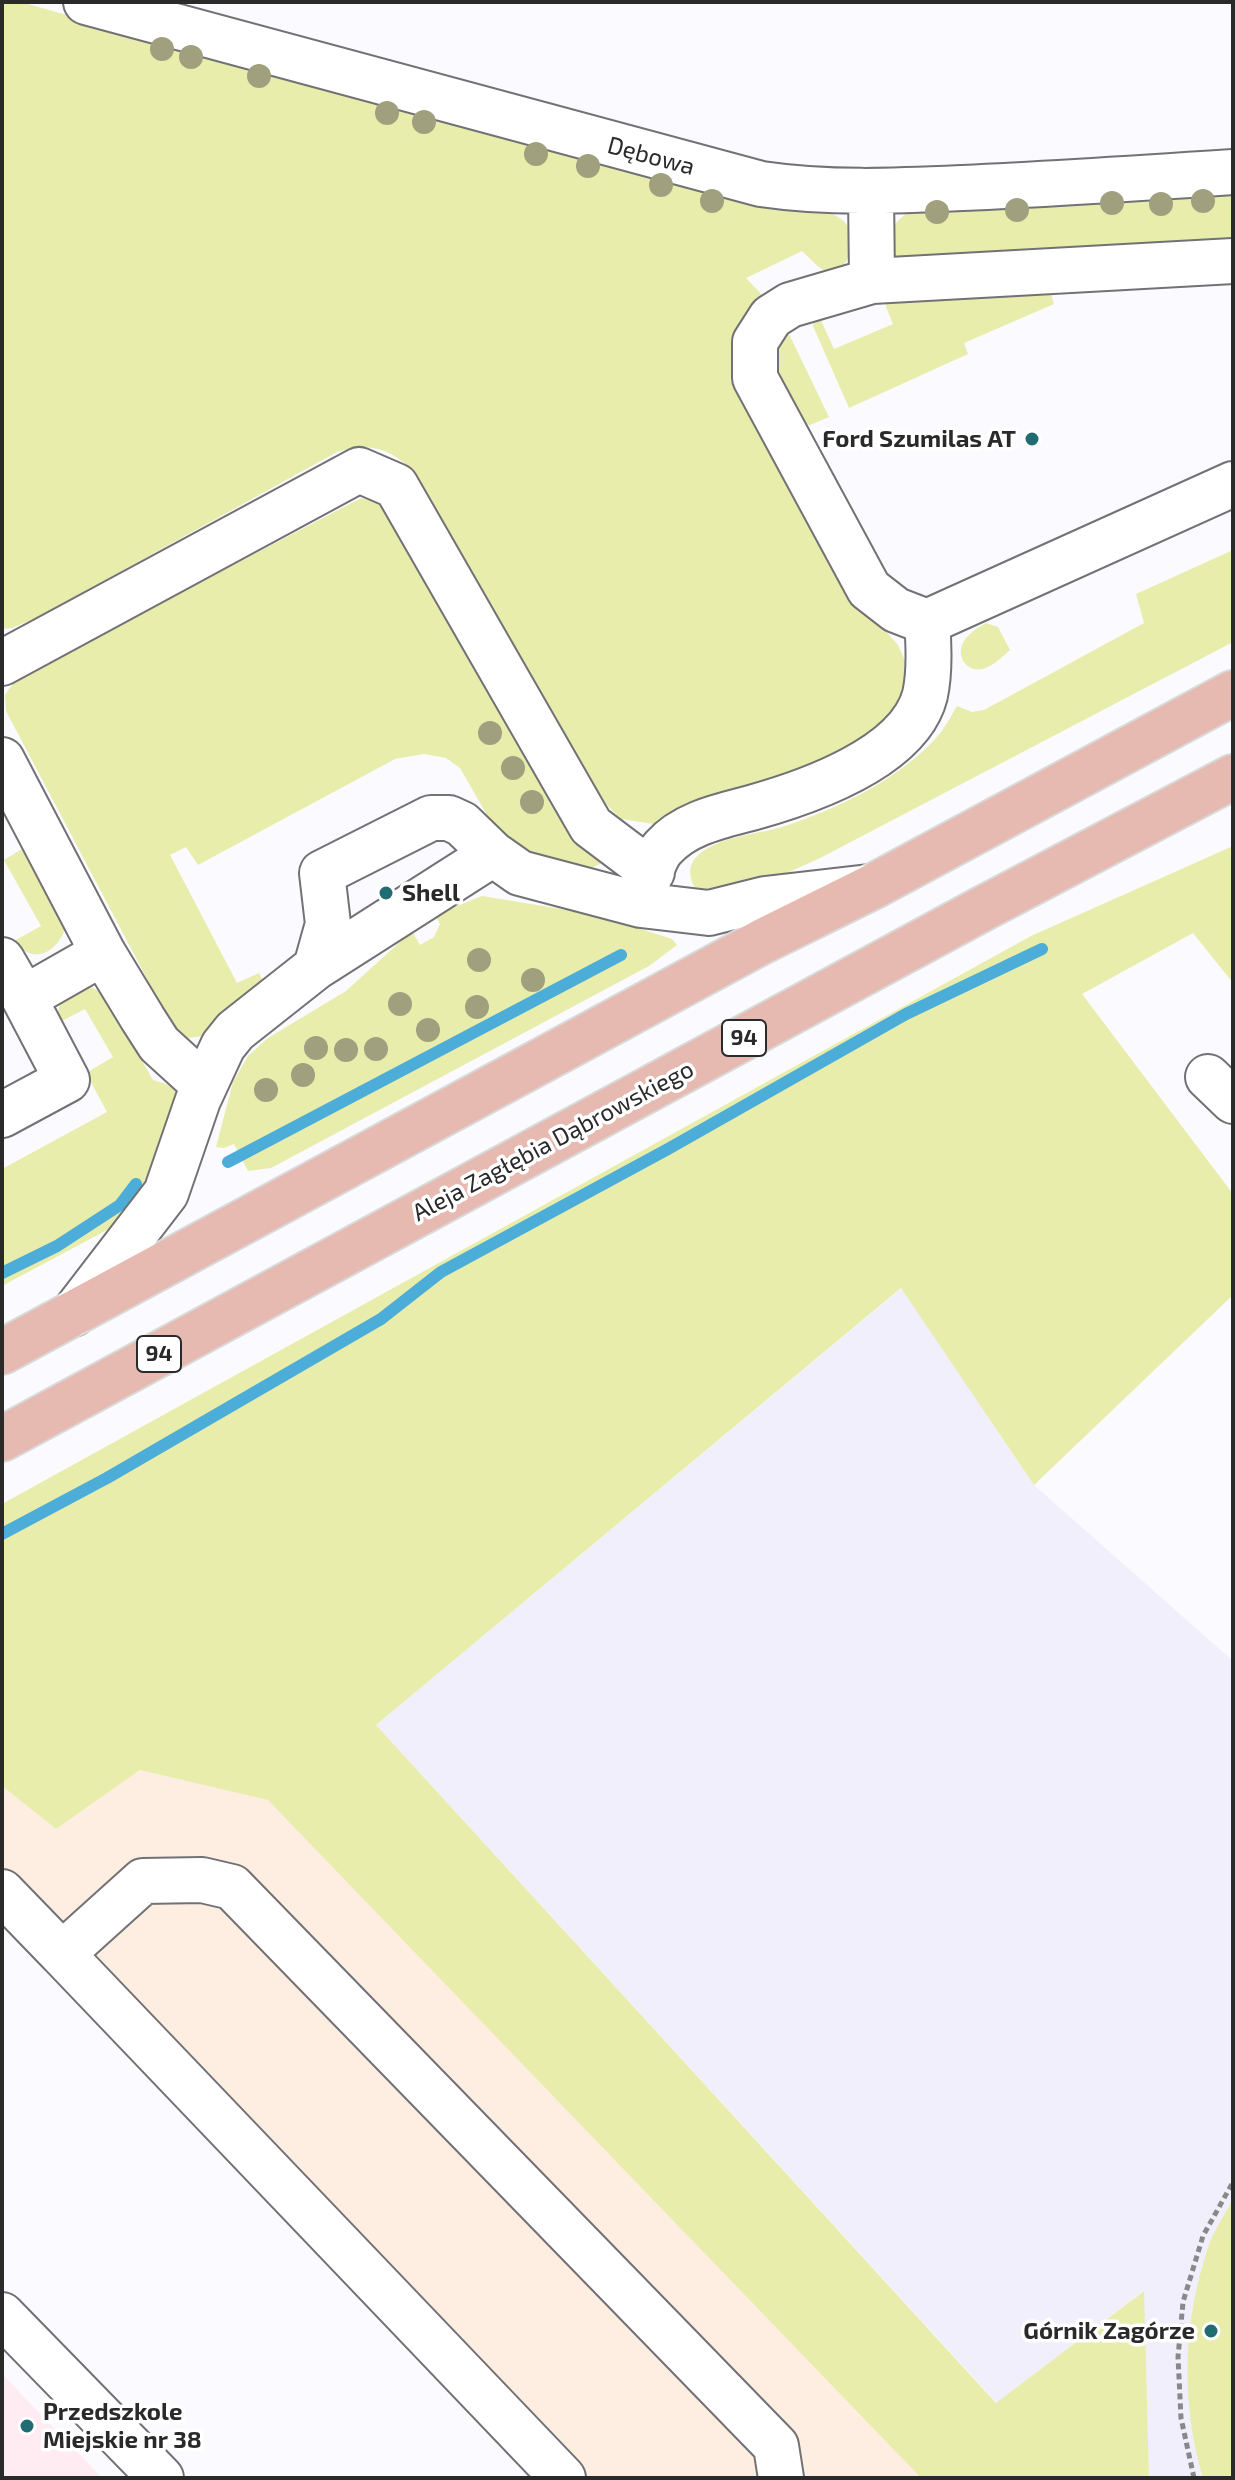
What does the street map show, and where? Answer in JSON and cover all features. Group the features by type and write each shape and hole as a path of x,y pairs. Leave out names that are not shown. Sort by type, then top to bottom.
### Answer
{"main road":[{"path":"2,1352 763,941 872,887 1233,693"},
{"name":"Aleja Zagłębia Dąbrowskiego","path":"2,1439 995,902 1233,777"}],"street":[{"name":"Dębowa","path":"86,2 210,19 761,184 804,190 871,192 1065,184 1233,172"},
{"path":"871,192 872,281"},
{"path":"1233,261 872,281 790,305 771,317 755,342 755,378 869,589 896,610 927,622 1233,484"},
{"path":"2,663 359,470 396,486 591,826 647,889"},
{"path":"647,889 661,850 693,826 812,790 859,766 889,746 909,724 924,698 929,647 927,622"},
{"path":"2,760 103,953 159,1044 204,1085"},
{"path":"316,967 328,924 322,873 431,818 449,818 462,824 493,854 520,873 647,889 709,913 765,899 872,887"},
{"path":"73,1314 166,1193 204,1085 223,1046 235,1031 316,967 493,854"},
{"path":"24,998 103,953"},
{"path":"2,960 67,1080 2,1115"},
{"path":"62,1954 143,1881 202,1880 232,1887 776,2446 781,2478"},
{"path":"2,1892 563,2478"},
{"path":"2,2315 161,2478"}],"path":[{"path":"1194,2478 1180,2403 1178,2357 1183,2302 1203,2236 1233,2182"}],"shaded area":[{"path":"902,1288 1034,1485 1233,1661 1233,2478 1149,2478 1143,2291 997,2403 376,1725"},
{"path":"140,1770 268,1799 921,2478 545,2478 2,1920 2,1786 56,1829"},
{"name":"Przedszkole Miejskie nr 38","path":"2,2374 102,2478 2,2478"}],"green space":[{"path":"2,2 21,2 669,183 767,204 822,210 838,217 850,230 852,245 838,274 822,269 802,251 746,278 766,299 750,316 853,594 898,645 915,683 891,719 849,749 775,780 679,810 654,824 621,819 596,789 417,475 390,453 371,448 337,452 40,616 2,629"},
{"path":"1233,192 1233,250 905,265 889,242 892,229 912,209"},
{"path":"1049,287 1054,304 964,343 968,354 849,408 813,326 819,316 834,349 893,324 886,307 887,300"},
{"path":"787,330 829,417 810,425 802,423 775,378 774,356"},
{"path":"361,498 380,503 388,514 570,835 601,861 591,868 581,868 523,856 491,822 460,768 446,758 424,754 395,759 198,865 186,847 170,855 237,983 259,973 263,981 206,1036 187,1038 174,1030 6,711 5,695 16,679"},
{"path":"1233,550 1233,642 822,857 772,880 698,893 690,874 692,863 708,848 726,840 805,819 867,791 921,752 940,733 957,706 972,712 984,710 1144,623 1136,594"},
{"path":"986,623 998,627 1010,650 987,668 973,668 962,660 962,645 969,635"},
{"path":"2,799 66,926 57,943 44,953 29,953 14,941 41,926 4,860 22,849 2,813"},
{"path":"1233,846 1233,983 1193,933 1082,994 1233,1194 1233,1295 1034,1485 901,1288 376,1725 996,2403 1144,2291 1149,2478 921,2478 268,1800 140,1770 56,1829 2,1786 2,1504 1031,936"},
{"path":"482,896 598,915 672,939 677,945 649,966 271,1168 248,1171 234,1144 216,1147 233,1082 248,1056 268,1038 346,991 412,931 420,945 434,937 440,924 435,915"},
{"path":"89,986 104,994 153,1080 174,1090 178,1101 175,1125 166,1124 146,1191 122,1222 2,1286 2,1169 107,1112 86,1073 113,1057 85,1009 58,1023 61,1002 75,991"},
{"name":"Górnik Zagórze","path":"1233,2199 1233,2478 1203,2478 1188,2390 1190,2330 1194,2300 1210,2242"}],"waterway":[{"path":"2,1534 107,1478 381,1319 441,1272 668,1149 906,1014 1042,949"},
{"path":"228,1162 621,955"},
{"path":"2,1273 57,1246 120,1205 136,1184"}],"place":[{"name":"Ford Szumilas AT","path":"1032,439"},
{"name":"Shell","path":"386,893"},
{"name":"Górnik Zagórze","path":"1211,2331"},
{"name":"Przedszkole Miejskie nr 38","path":"27,2426"}]}
